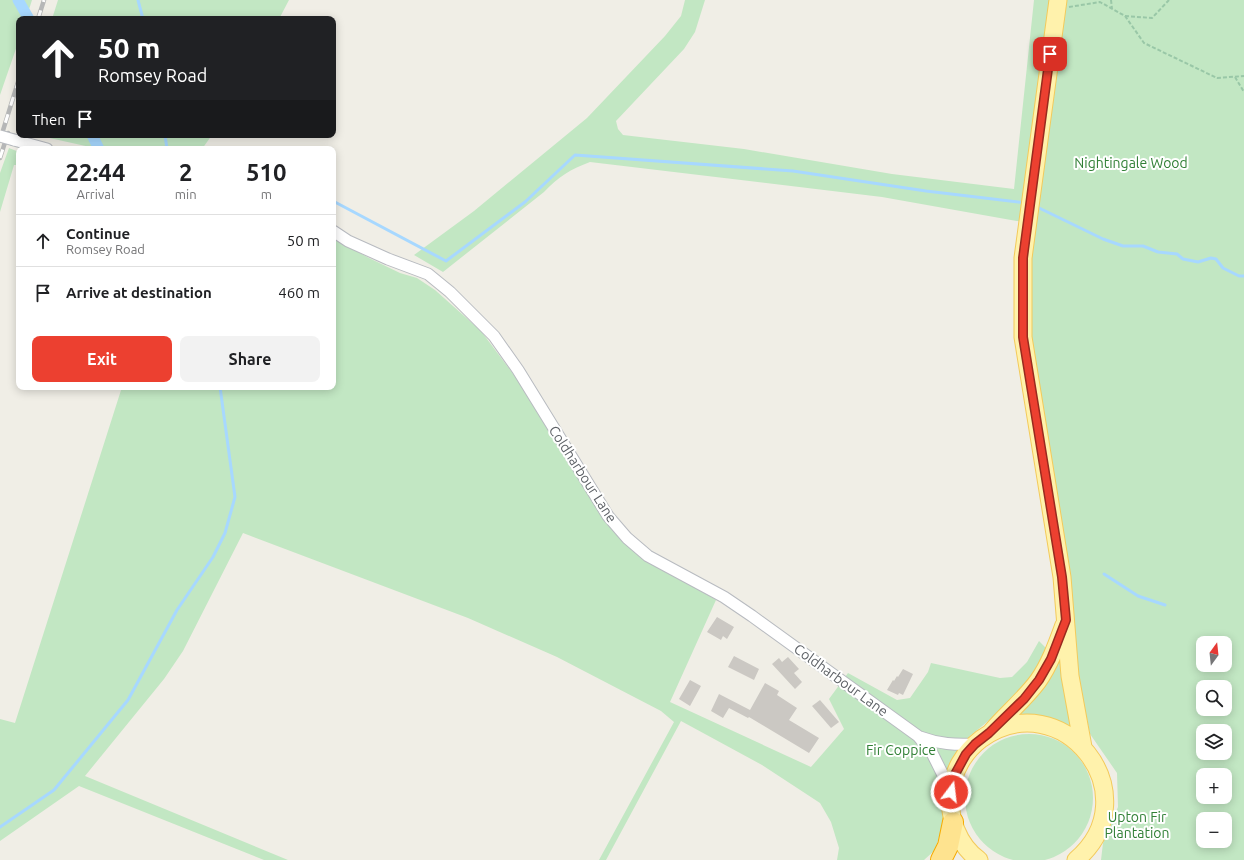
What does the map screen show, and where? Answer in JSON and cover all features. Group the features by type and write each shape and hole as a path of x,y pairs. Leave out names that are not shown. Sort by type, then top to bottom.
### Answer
{"highway":[{"path":"941,860 948,846 953,822"}],"main road":[{"path":"1057,5 1023,258 1023,337 1062,577 1070,676 1083,747"},
{"path":"979,860 966,847 953,822 950,807 951,792 959,765 975,744 989,733 1024,699 1039,680 1051,659 1066,620"},
{"path":"989,733 1017,724 1038,724 1059,730 1083,747 1098,768 1105,792 1103,818 1094,841 1092,860"},
{"path":"1076,860 1094,841"}],"street":[{"path":"0,136 36,146"},
{"name":"Coldharbour Lane","path":"336,233 348,241 388,259 428,274 450,292 494,336 518,370 608,516 648,556 724,597 918,736 936,743 953,745 975,744"},
{"name":"Coldharbour Lane","path":"918,736 932,753 951,792"}],"path":[{"path":"1111,0 1112,9"},
{"path":"1057,5 1100,2 1125,16 1152,18 1169,0"},
{"path":"1125,16 1144,43 1217,78 1244,76"},
{"path":"1236,77 1244,92"}],"green space":[{"path":"0,0 32,0 27,16 16,16 16,49 0,95"},
{"path":"58,0 289,0 281,16 53,16"},
{"path":"685,0 705,0 695,32 684,49 616,121 618,129 623,135 744,149 892,174 1014,189 1034,0 1244,0 1244,860 1101,860 1103,843 1118,807 1117,773 1090,734 1079,680 1028,337 1030,260 1034,224 882,197 590,162 571,171 554,182 544,192 443,272 414,255 474,211 587,118 665,36 681,16"},
{"path":"50,138 210,138 204,146 86,146"},
{"path":"9,148 16,151 16,165 14,165 0,212 0,173"},
{"name":"Fir Coppice","path":"336,240 400,273 417,278 435,290 481,331 517,379 603,517 625,544 716,600 670,702 811,767 844,729 829,699 848,673 897,700 910,698 928,672 931,663 1000,678 1012,677 1027,662 1039,641 1048,650 1022,693 970,736 951,762 943,787 944,813 940,834 935,850 924,860 837,860 839,848 831,822 820,803 762,765 681,721 606,860 599,860 674,722 661,711 557,657 468,618 243,533 183,651 164,679 85,776 288,860 264,860 79,786 0,841 0,719 15,723 121,390 336,390"},
{"path":"1060,655 1072,733 1013,719"},
{"path":"1023,734 1042,735 1059,741 1070,748 1079,757 1086,768 1093,792 1092,811 1086,828 1079,839 1070,848 1059,855 1042,861 1016,861 999,855 988,848 979,839 972,828 965,804 966,785 972,768 979,757 988,748 999,741"}],"building":[{"path":"717,617 734,627 727,639 723,636 721,640 707,632"},
{"path":"734,656 759,669 754,680 728,667"},
{"path":"788,657 799,669 794,673 802,682 795,689 772,664 779,658 782,662"},
{"path":"903,669 913,674 903,695 899,693 898,695 887,690 893,680 894,681 897,676 898,677"},
{"path":"690,680 701,686 690,706 679,699"},
{"path":"765,683 779,691 777,695 797,708 789,720 819,738 809,753 749,717 748,718 729,708 723,718 711,711 719,694 750,710"},
{"path":"820,700 839,722 831,728 812,706"}],"waterway":[{"path":"18,0 27,16"},
{"path":"138,0 142,16"},
{"path":"94,138 98,146"},
{"path":"165,138 167,146"},
{"path":"336,203 446,261 525,202 575,155 793,171 926,191 1026,203"},
{"path":"1035,206 1103,239 1123,246 1143,246 1158,252 1177,254 1183,259 1198,262 1211,258 1216,259 1223,268 1239,276 1244,276"},
{"path":"0,827 54,790 128,700 177,610 213,557 225,533 235,497 220,390"},
{"path":"1104,574 1138,596 1165,605"}],"railway":[{"path":"39,16 44,0"},
{"path":"0,140 16,89"},
{"path":"0,158 8,133"}],"route":[{"path":"951,792 953,778 966,754 1024,699 1039,680 1051,659 1066,620 1062,577 1023,337 1023,258 1050,54"}],"park label":[{"name":"Nightingale Wood","path":"1131,163"},
{"name":"Upton Fir Plantation","path":"1137,826"}]}
